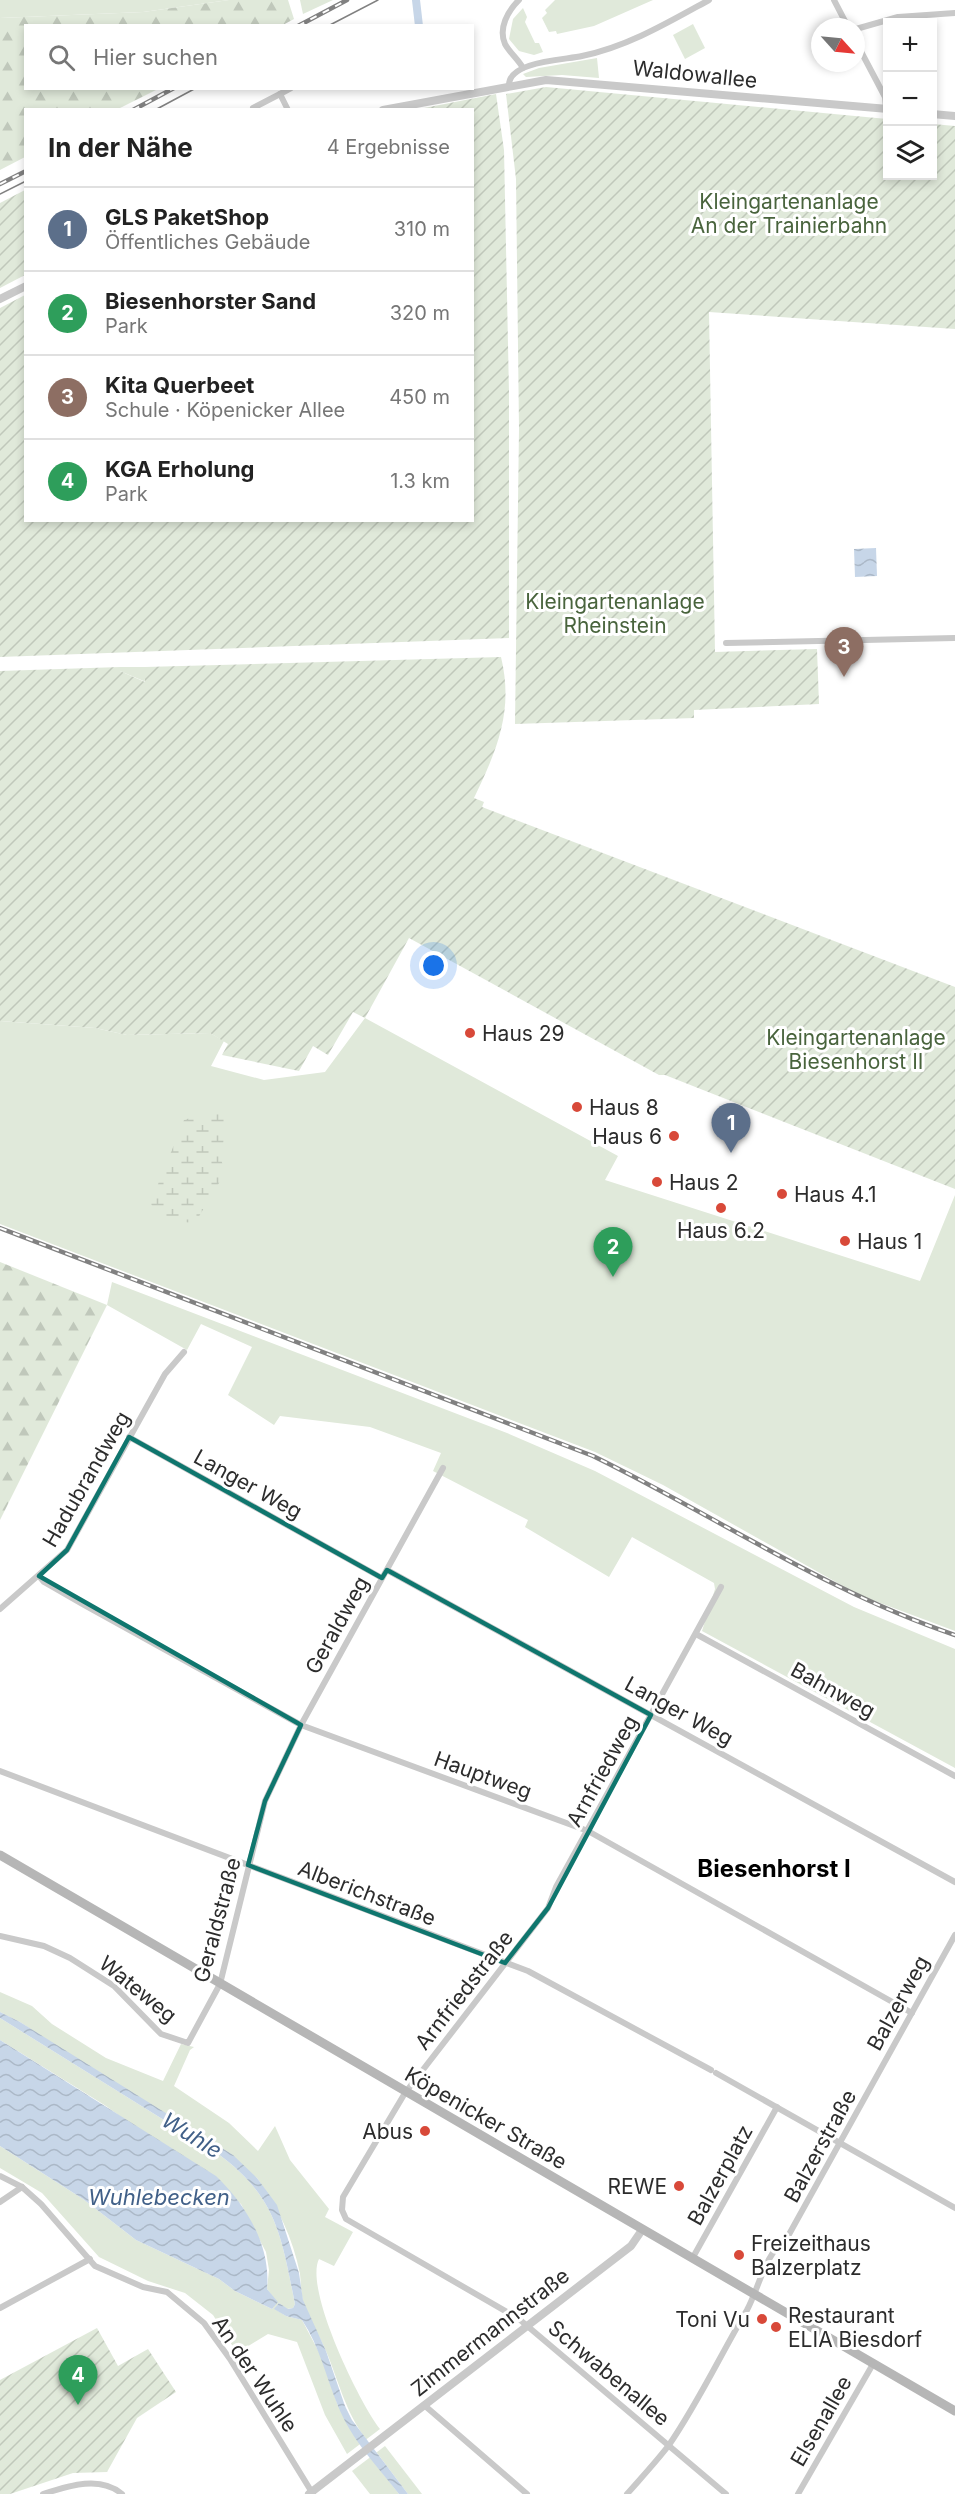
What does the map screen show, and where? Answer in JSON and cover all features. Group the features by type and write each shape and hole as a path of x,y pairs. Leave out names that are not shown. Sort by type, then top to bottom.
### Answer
{"main road":[{"name":"Köpenicker Straße","path":"0,1855 220,1984 403,2096 642,2230 955,2412"}],"street":[{"path":"519,0 507,16 503,37 505,44 523,68"},
{"path":"509,85 513,74 523,68 582,56 619,45 710,0"},
{"path":"834,0 843,18"},
{"path":"865,26 898,17 955,14"},
{"path":"865,59 883,93"},
{"name":"Waldowallee","path":"393,108 546,80 580,81 883,109"},
{"path":"254,108 287,90"},
{"path":"280,94 287,108"},
{"path":"937,114 955,116"},
{"path":"0,299 24,287"},
{"path":"726,643 955,638"},
{"name":"Hadubrandweg","path":"0,1609 67,1550 165,1374 184,1352"},
{"name":"Langer Weg","path":"129,1437 382,1578"},
{"name":"Geraldweg","path":"265,1801 301,1725 443,1468"},
{"name":"Langer Weg","path":"387,1570 955,1882"},
{"name":"Hauptweg","path":"39,1576 74,1599 301,1725 588,1831 912,2013"},
{"name":"Arnfriedweg","path":"548,1908 556,1887 722,1587"},
{"name":"Bahnweg","path":"696,1634 955,1776"},
{"name":"Alberichstraße","path":"0,1771 536,1974 955,2208"},
{"name":"Geraldstraße","path":"188,2043 220,1984 265,1801"},
{"name":"Arnfriedstraße","path":"342,2210 343,2197 403,2096 548,1908"},
{"name":"Balzerweg","path":"871,2088 955,1935"},
{"name":"Wateweg","path":"0,1936 44,1946 70,1958 114,1986 162,2034 188,2043"},
{"name":"Balzerstraße","path":"627,2494 669,2445 754,2295 770,2261 780,2244 787,2238 871,2088"},
{"name":"Balzerplatz","path":"692,2259 777,2107"},
{"name":"An der Wuhle","path":"0,2176 22,2187 41,2204 95,2266 124,2280 166,2292 204,2323 226,2353 311,2493"},
{"path":"0,2202 22,2187"},
{"name":"Schwabenallee","path":"342,2210 346,2219 527,2326 726,2494"},
{"name":"Zimmermannstraße","path":"311,2493 631,2246 642,2230"},
{"path":"0,2308 90,2259"},
{"name":"Elsenallee","path":"798,2494 873,2364"},
{"path":"424,2405 527,2494"},
{"path":"44,2494 88,2483 110,2486 122,2494"}],"highlighted area":[{"path":"129,1437 382,1578 387,1570 651,1715 548,1908 505,1963 248,1865 265,1801 301,1725 39,1576 67,1550"}],"green space":[{"path":"0,0 229,0 143,12 0,18"},
{"path":"229,0 288,0 294,19 285,24 24,24 24,90 156,90 120,108 24,108 24,158 0,170 0,18 143,12"},
{"path":"300,0 333,0 303,14"},
{"path":"555,0 653,0 594,26 557,34 556,31 549,32 542,18 547,13 545,10"},
{"path":"523,8 527,17 525,22 535,43 539,43 543,52 534,55 519,51 509,39 513,19"},
{"path":"693,24 705,48 685,59 673,35"},
{"path":"597,58 599,78 562,75 526,77 523,74 539,68"},
{"path":"546,87 883,119 883,180 937,180 937,124 955,126 955,329 709,312 715,652 817,649 819,704 694,710 694,718 515,724 519,429 516,179 506,94"},
{"path":"496,94 504,150 509,393 509,638 0,657 0,308 24,296 24,522 474,522 474,108 424,108"},
{"path":"24,191 24,276 0,288 0,203"},
{"name":"Kleingartenanlage Biesenhorst II","path":"501,657 506,695 504,713 496,747 474,798 484,802 482,807 955,987 955,1189 665,1075 659,1075 409,938 365,1018 353,1012 328,1055 313,1046 299,1071 222,1055 228,1044 210,1033 127,1035 95,1028 0,1021 0,671 120,667 120,671 145,682 145,667"},
{"path":"120,667 145,667 146,682 120,671"},
{"path":"365,1018 618,1156 605,1180 920,1281 955,1195 955,1631 859,1595 663,1485 595,1452 0,1224 0,1021 95,1028 127,1035 210,1033 224,1041 211,1066 264,1080 325,1072"},
{"path":"214,1110 227,1119 221,1159 225,1173 195,1223 172,1221 150,1204 184,1120"},
{"path":"0,1262 107,1305 0,1520"},
{"path":"112,1282 507,1433 595,1471 854,1607 955,1649 955,1768 702,1631 715,1589 714,1583 632,1537 609,1577 525,1527 528,1520 433,1471 441,1453 370,1427 280,1416 274,1425 228,1395 252,1347 201,1324 187,1350 107,1305"},
{"path":"0,1992 32,2006 52,2024 106,2058 163,2081 181,2044 194,2047 190,2050 174,2086 229,2123 258,2151 275,2126 290,2160 329,2209 325,2217 353,2232 334,2266 319,2259 316,2274 326,2319 336,2345 360,2395 380,2429 347,2454 325,2415 297,2342 268,2334 237,2353 213,2315 185,2293 148,2281 99,2257 42,2193 0,2168 0,2146 83,2199 136,2240 219,2279 235,2291 272,2309 277,2302 267,2289 269,2270 266,2252 241,2204 106,2106 0,2040 0,2018 217,2153 253,2185 273,2219 280,2238 295,2304 293,2308 287,2309 279,2303 275,2309 286,2316 302,2320 321,2356 338,2406 366,2439 348,2407 326,2351 305,2308 300,2274 289,2235 272,2200 257,2178 20,2022 0,2012"},
{"path":"97,2328 118,2366 148,2349 176,2392 137,2418 107,2472 73,2473 10,2494 0,2494 0,2380"},
{"path":"385,2446 422,2494 408,2494 377,2453 371,2458 399,2494 370,2494 352,2471"}],"water":[{"path":"876,548 877,576 855,577 854,549"},
{"name":"Wuhle","path":"0,2012 20,2022 233,2155 257,2178 277,2205 299,2273 303,2300 326,2351 345,2406 352,2420 408,2494 399,2494 350,2430 338,2406 314,2341 302,2320 286,2316 274,2309 279,2303 288,2309 293,2308 295,2304 280,2238 273,2219 253,2185 217,2153 0,2018"},
{"name":"Wuhlebecken","path":"0,2040 216,2176 238,2200 261,2242 265,2257 267,2289 278,2302 272,2309 235,2291 219,2279 136,2240 83,2199 0,2146"}],"waterway":[{"path":"416,0 419,24"}],"tram line":[{"path":"332,24 378,0"},
{"path":"159,108 192,90"},
{"path":"0,194 24,182"}],"railway":[{"path":"302,24 347,0"},
{"path":"137,108 170,90"},
{"path":"0,184 24,172"},
{"path":"0,1228 593,1456 816,1575 861,1597 955,1635"}],"place":[{"name":"Kita Querbeet","path":"844,677"},
{"name":"Haus 29","path":"470,1033"},
{"name":"Haus 8","path":"577,1107"},
{"name":"Haus 6","path":"674,1136"},
{"name":"GLS PaketShop","path":"731,1153"},
{"name":"Haus 2","path":"657,1182"},
{"name":"Haus 4.1","path":"782,1194"},
{"name":"Haus 6.2","path":"721,1208"},
{"name":"Haus 1","path":"845,1241"},
{"name":"Biesenhorster Sand","path":"613,1277"},
{"name":"Abus","path":"425,2131"},
{"name":"REWE","path":"679,2186"},
{"name":"Freizeithaus Balzerplatz","path":"739,2255"},
{"name":"Toni Vu","path":"762,2319"},
{"name":"Restaurant ELIA Biesdorf","path":"776,2327"},
{"name":"KGA Erholung","path":"78,2405"}],"district":[{"name":"Biesenhorst I","path":"774,1868"}],"park label":[{"name":"Kleingartenanlage An der Trainierbahn","path":"789,213"},
{"name":"Kleingartenanlage Rheinstein","path":"615,613"}]}
